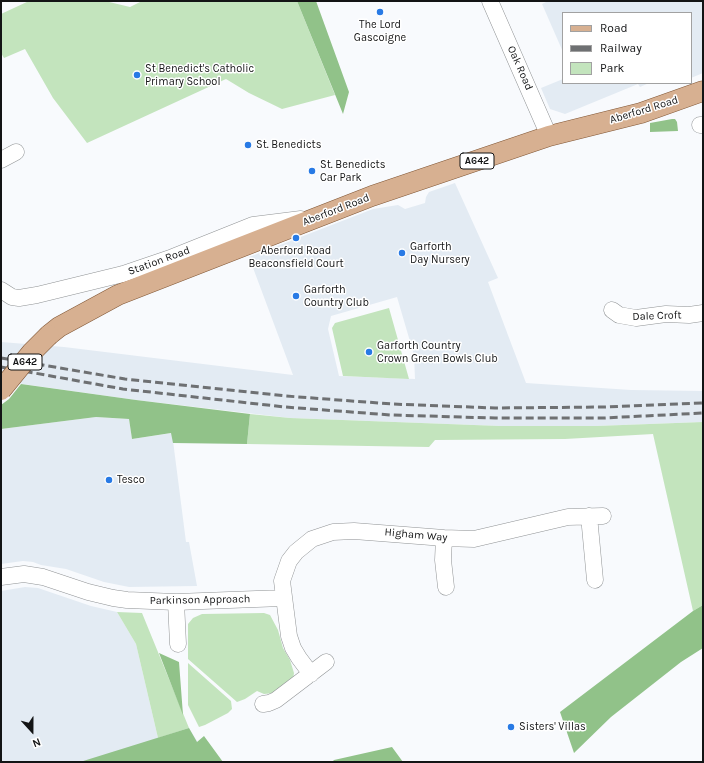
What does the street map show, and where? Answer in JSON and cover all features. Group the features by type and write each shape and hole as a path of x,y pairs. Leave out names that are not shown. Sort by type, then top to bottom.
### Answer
{"main road":[{"name":"Aberford Road","path":"1,390 32,352 49,335 60,327 118,295 372,196 549,136 641,113 703,91"}],"street":[{"name":"Oak Road","path":"490,1 549,136"},
{"path":"1,160 16,152"},
{"name":"Station Road","path":"1,290 12,297 19,298 38,295 123,274 173,257 253,225 317,217"},
{"name":"Dale Croft","path":"612,310 619,315 636,318 666,314 689,315 703,313"},
{"name":"Higham Way","path":"311,674 293,648 289,636 282,581 289,561 296,552 312,538 322,534 354,531 444,538 474,538 493,535 568,517 596,516 595,580"},
{"path":"444,538 442,560 446,587"},
{"name":"Parkinson Approach","path":"1,577 34,575 53,579 88,592 113,598 176,602 283,598"},
{"path":"176,602 178,644"},
{"path":"262,704 276,700 326,662"}],"shaded area":[{"path":"548,1 703,1 703,73 692,78 692,12 562,12 562,50 542,4"},
{"path":"562,79 562,84 638,84 565,114 550,109 541,88"},
{"path":"638,84 647,84 640,87"},
{"path":"455,183 498,278 488,282 526,383 631,390 703,391 703,422 596,426 500,426 290,418 136,400 1,381 1,342 64,347 293,375 249,257 373,209 398,205 405,209 425,203 429,192","holes":["397,297 414,355 415,379 339,376 328,329 331,316"]},
{"name":"Tesco","path":"96,417 129,419 132,439 172,433 186,542 189,542 197,586 129,587 104,582 66,569 41,565 33,562 23,561 1,564 1,429"},
{"path":"25,587 38,588 91,606 117,612 136,644 158,738 189,728 210,762 1,762 1,591"}],"green space":[{"name":"St Benedict's Catholic Primary School","path":"29,1 105,1 130,7 142,1 297,1 335,95 282,109 249,93 226,79 87,143 53,98 25,49 4,58 1,53 1,14"},
{"path":"297,1 316,1 349,92 343,114"},
{"path":"675,119 677,122 678,131 650,132 650,123"},
{"name":"Garforth Country Crown Green Bowls Club","path":"389,308 409,379 343,376 332,328 335,323"},
{"path":"21,384 250,414 247,444 173,443 171,433 132,439 129,419 96,417 1,429 1,405 9,399"},
{"path":"250,414 290,418 500,426 596,426 703,422 703,605 693,611 653,434 565,439 435,440 429,447 247,444"},
{"path":"703,605 703,648 681,662 611,717 574,753 560,712"},
{"path":"117,612 142,613 189,728 158,738 136,644"},
{"path":"264,613 270,615 278,630 283,648 290,660 294,673 293,680 274,693 264,694 257,691 245,699 237,702 188,659 188,624 193,618 202,614"},
{"path":"159,653 179,662 183,715"},
{"path":"188,663 231,701 232,709 228,713 199,727 188,705"},
{"path":"189,728 197,742 204,736 223,762 80,762"},
{"path":"392,747 403,762 332,762 334,760"}],"railway":[{"path":"1,358 125,379 286,396 392,404 495,408 604,407 703,403"},
{"path":"1,367 123,389 285,407 391,415 495,418 604,418 703,413"}],"place":[{"name":"The Lord Gascoigne","path":"380,12"},
{"name":"St Benedict's Catholic Primary School","path":"137,75"},
{"name":"St. Benedicts","path":"248,145"},
{"name":"St. Benedicts Car Park","path":"312,171"},
{"name":"Aberford Road Beaconsfield Court","path":"296,238"},
{"name":"Garforth Day Nursery","path":"402,253"},
{"name":"Garforth Country Club","path":"296,296"},
{"name":"Garforth Country Crown Green Bowls Club","path":"369,352"},
{"name":"Tesco","path":"109,480"},
{"name":"Sisters' Villas","path":"511,727"}]}
